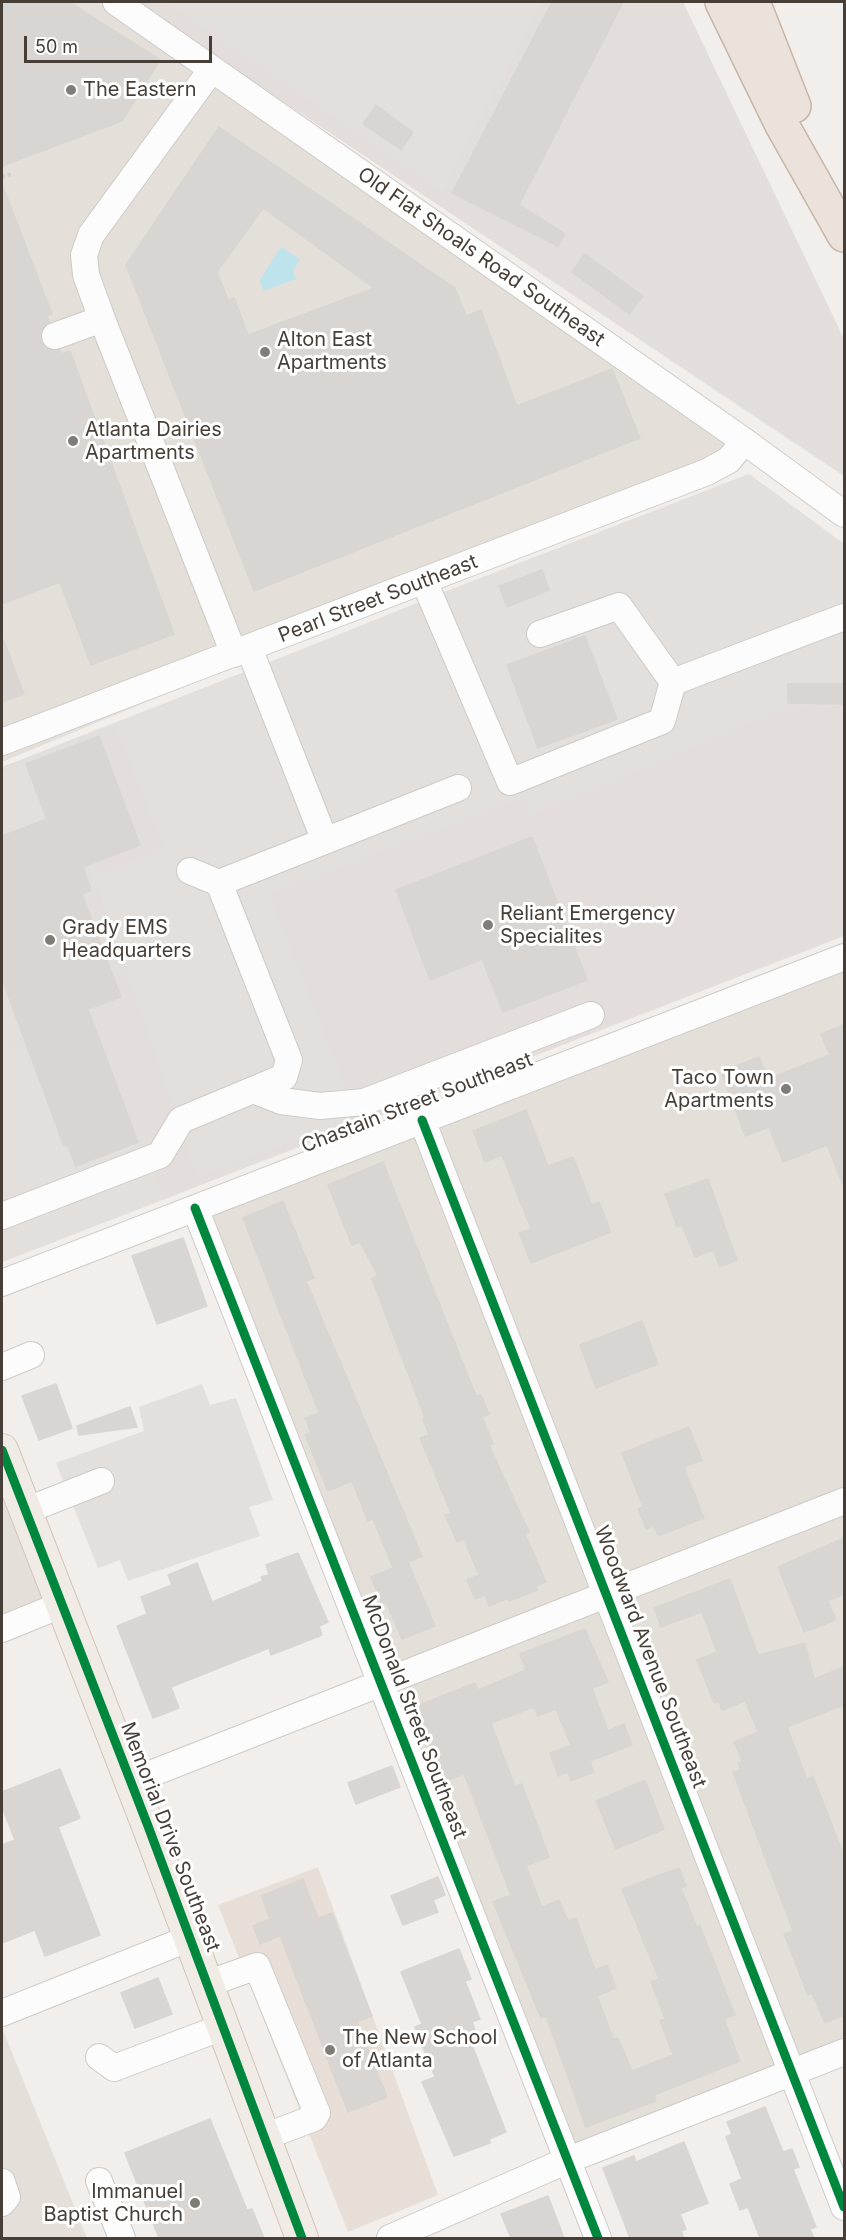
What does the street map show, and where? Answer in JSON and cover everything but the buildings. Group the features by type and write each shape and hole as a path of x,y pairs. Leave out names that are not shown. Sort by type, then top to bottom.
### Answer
{"highway":[{"path":"722,2 782,125 844,234"},
{"path":"753,2 844,234"}],"main road":[{"name":"Memorial Drive Southeast","path":"2,1450 190,1938 302,2238"}],"street":[{"name":"Old Flat Shoals Road Southeast","path":"116,2 744,441 844,514"},
{"path":"212,69 92,235 84,255 86,275 102,319 242,651 325,841"},
{"path":"54,336 102,319"},
{"name":"Pearl Street Southeast","path":"2,742 707,472 729,460 744,441"},
{"path":"424,581 510,782 666,732 673,682 619,606 540,634"},
{"path":"673,682 844,617"},
{"path":"190,871 219,883 458,788"},
{"path":"2,1216 160,1155 181,1120 284,1077 289,1060 219,883"},
{"name":"Chastain Street Southeast","path":"2,1282 844,957"},
{"path":"253,1090 281,1101 320,1106 364,1102 591,1015"},
{"path":"499,1050 513,1085"},
{"name":"Woodward Avenue Southeast","path":"422,1120 844,2206"},
{"name":"McDonald Street Southeast","path":"195,1208 598,2238"},
{"path":"2,1367 31,1355"},
{"path":"25,1511 101,1481"},
{"path":"130,1782 607,1595 843,1507"},
{"path":"2,1629 61,1605"},
{"path":"2,2013 190,1938"},
{"path":"207,1984 257,1966 316,2113 314,2118 264,2137"},
{"path":"99,2056 114,2068 223,2027"},
{"path":"390,2238 568,2160 844,2052"},
{"path":"99,2181 122,2238"},
{"path":"2,2182 7,2196 2,2203"}],"path":[{"path":"2,177 12,174"}],"shaded area":[{"path":"2,2 125,2 744,441 729,460 2,762"},
{"path":"134,2 683,2 844,339 844,476"},
{"path":"168,2 542,2 443,191"},
{"path":"749,474 844,544 844,936 2,1262 2,767"},
{"path":"749,474 844,544 844,705 782,708 532,814 458,641 521,797 269,893 357,1115 196,1176 93,876 165,850 115,725 439,594"},
{"path":"26,764 47,819 2,836 2,773"},
{"path":"844,950 844,2047 560,2155 191,1201"},
{"path":"2,979 23,1034 6,1041 12,1054 27,1048 64,1146 67,1146 75,1166 138,1142 167,1198 2,1262"},
{"path":"202,1384 210,1405 236,1398 273,1500 249,1507 260,1536 128,1581 120,1560 98,1568 56,1463 144,1431 139,1407"},
{"path":"2,1450 61,1605 2,1628"},
{"name":"The New School of Atlanta","path":"318,1867 438,2195 348,2232 218,1905"},
{"path":"2,2028 87,2238 2,2238"}],"water":[{"path":"281,247 300,259 293,271 296,279 264,291 259,281"}],"cycle path":[{"path":"422,1120 844,2207"},
{"path":"195,1208 598,2238"},
{"path":"2,1450 148,1826 302,2238"}],"place":[{"name":"The Eastern","path":"71,90"},
{"name":"Alton East Apartments","path":"265,352"},
{"name":"Atlanta Dairies Apartments","path":"73,441"},
{"name":"Reliant Emergency Specialites","path":"488,925"},
{"name":"Grady EMS Headquarters","path":"50,940"},
{"name":"Taco Town Apartments","path":"786,1089"},
{"name":"The New School of Atlanta","path":"330,2050"},
{"name":"Immanuel Baptist Church","path":"195,2203"}]}
